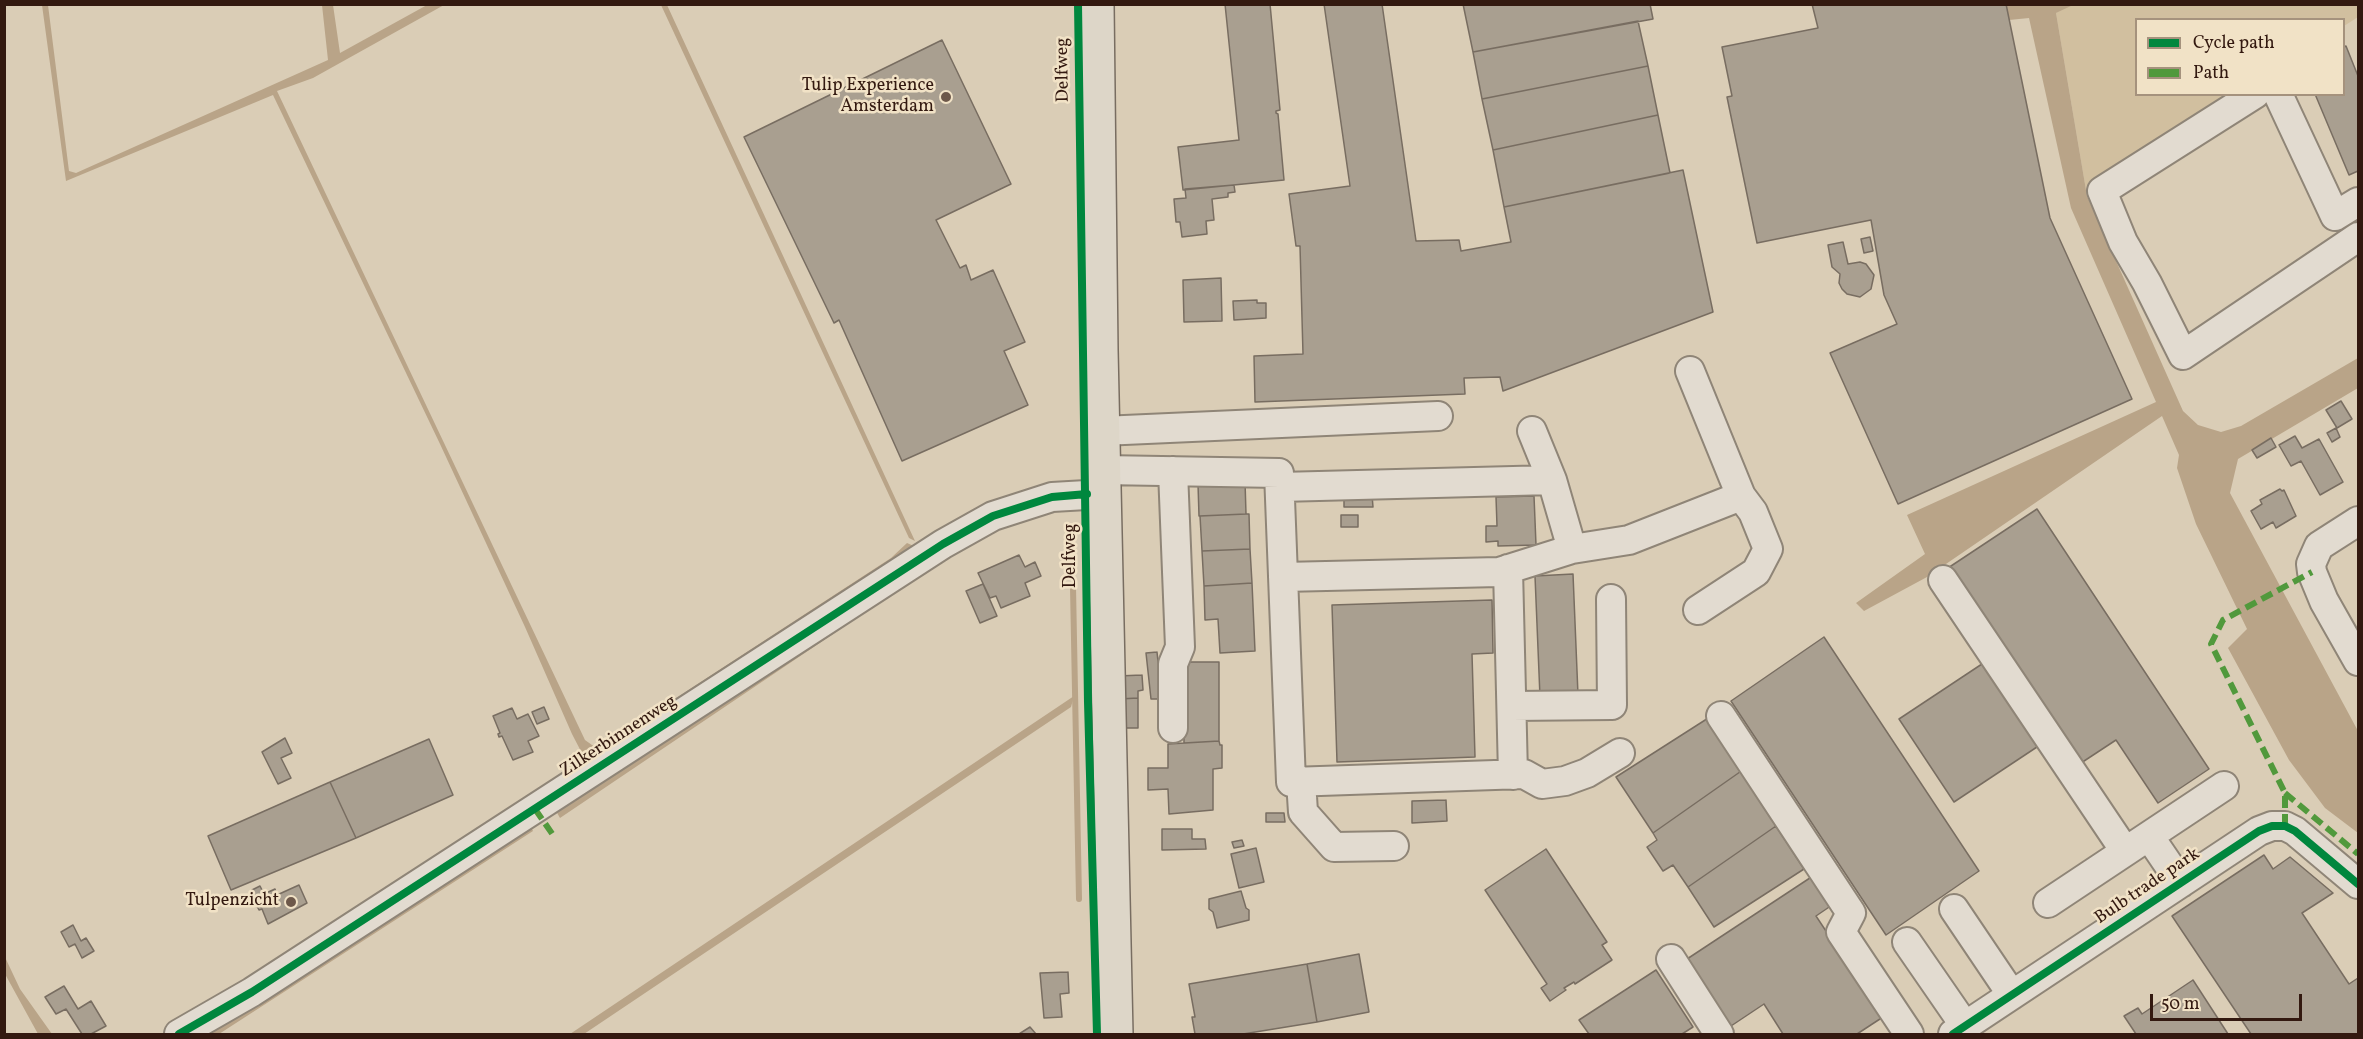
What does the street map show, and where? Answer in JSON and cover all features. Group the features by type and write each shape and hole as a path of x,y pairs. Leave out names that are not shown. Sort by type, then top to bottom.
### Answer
{"main road":[{"name":"Delfweg","path":"1097,4 1102,431 1116,1035"}],"street":[{"path":"2252,96 2102,191 2123,242 2147,283 2183,355 2358,237"},
{"path":"2279,96 2335,216 2358,202"},
{"path":"1690,371 1741,496 1754,513 1768,549 1756,572 1698,610"},
{"path":"1102,431 1438,416"},
{"path":"1532,431 1552,480 1572,549"},
{"path":"1173,471 1180,647 1173,664 1173,728"},
{"name":"Zilkerbinnenweg","path":"179,1035 252,992 943,544 993,516 1103,482 1173,471 1279,473 1280,487"},
{"path":"1552,480 1280,487 1291,782 1524,774 1542,784 1565,781 1587,773 1620,753"},
{"path":"1283,577 1499,572 1572,549 1629,540 1741,496"},
{"path":"2358,521 2319,546 2311,564 2324,601 2358,661"},
{"path":"1508,569 1514,775"},
{"path":"1943,580 2125,851"},
{"path":"1512,706 1612,705 1611,599"},
{"path":"1721,716 1851,913 1841,932 1901,1032"},
{"path":"1301,781 1303,813 1334,847 1394,846"},
{"path":"2048,903 2224,786"},
{"name":"Bulb trade park","path":"1959,1030 2259,831 2272,826 2285,826 2295,831 2358,884"},
{"path":"2149,836 2181,883"},
{"path":"1954,909 2012,995"},
{"path":"1907,942 1959,1030"},
{"path":"1671,960 1719,1035"}],"shaded area":[{"path":"2073,4 2358,5 2358,17 2345,25 2345,18 2135,18 2135,96 2235,96 2087,196 2056,13"},
{"path":"42,5 48,5 69,171 76,173 328,60 322,5 333,5 340,53 427,5 444,5 313,78 277,91 585,740 592,745 601,747 891,558 907,543 916,547 586,761 440,444 273,95 66,181"},
{"path":"661,5 667,5 915,541 909,538"},
{"path":"2006,5 2073,5 2056,13 2087,196 2183,411 2198,425 2221,432 2241,426 2358,358 2358,388 2238,459 2230,493 2358,731 2358,833 2325,808 2289,760 2228,648 2247,629 2196,524 2177,468 2179,455 2162,416 1927,577 1864,611 1856,603 1925,554 1907,515 2156,402 2071,208 2029,18 2009,20"},
{"path":"872,604 873,607 560,818 556,811"},
{"path":"1074,696 1071,707 584,1034 570,1034"},
{"path":"531,827 533,831 219,1034 201,1034"},
{"path":"4,955 20,989 52,1034 38,1034 5,974"}],"building":[{"path":"1225,4 1270,4 1280,110 1276,113 1278,114 1284,180 1183,190 1178,147 1239,140"},
{"path":"1324,4 1382,4 1416,241 1459,240 1461,251 1511,242 1504,207 1683,170 1713,312 1503,391 1500,377 1464,378 1465,394 1255,402 1254,356 1303,354 1300,246 1296,246 1289,194 1350,186"},
{"path":"1463,4 1650,4 1653,19 1473,52"},
{"path":"1812,4 2006,4 2050,218 2132,399 1898,504 1830,353 1897,324 1884,295 1871,220 1757,243 1727,97 1732,96 1722,47 1818,28"},
{"path":"1638,21 1648,66 1482,99 1473,52"},
{"path":"942,40 1011,184 936,220 960,268 966,265 971,280 993,270 1025,342 1004,351 1028,405 902,461 839,320 834,323 744,137"},
{"path":"2345,46 2358,76 2358,171 2349,175 2316,96 2345,96"},
{"path":"1648,66 1658,115 1493,150 1482,99"},
{"path":"1658,115 1670,173 1504,207 1493,150"},
{"path":"1234,185 1235,192 1228,193 1228,197 1212,199 1214,220 1206,221 1207,234 1182,237 1180,222 1176,222 1174,199 1186,198 1185,189"},
{"path":"1870,237 1873,251 1864,253 1861,239"},
{"path":"1843,242 1848,264 1860,262 1866,264 1874,275 1871,289 1860,297 1847,294 1842,289 1839,283 1840,274 1832,267 1828,245"},
{"path":"1221,278 1222,321 1184,322 1183,280"},
{"path":"1257,300 1257,303 1266,303 1266,318 1234,320 1233,301"},
{"path":"2341,401 2352,419 2337,428 2326,410"},
{"path":"2336,428 2340,437 2332,442 2327,433"},
{"path":"2295,436 2302,448 2319,439 2343,482 2320,495 2301,461 2291,466 2279,445"},
{"path":"2271,438 2276,447 2257,458 2252,450"},
{"path":"1245,481 1246,514 1199,516 1198,484"},
{"path":"2280,489 2284,490 2296,516 2276,528 2273,522 2261,529 2251,511 2262,504 2260,500"},
{"path":"1372,495 1373,507 1344,507 1344,496"},
{"path":"1534,496 1536,545 1498,546 1498,541 1486,542 1486,526 1497,526 1496,497"},
{"path":"2037,509 2209,769 2158,803 2116,740 2078,765 1948,568"},
{"path":"1249,514 1250,549 1202,551 1200,516"},
{"path":"1341,515 1358,515 1358,527 1341,527"},
{"path":"1250,549 1252,583 1204,586 1202,551"},
{"path":"1019,555 1025,567 1035,562 1041,576 1025,583 1030,596 1001,608 996,596 990,598 978,573"},
{"path":"1573,574 1578,695 1540,697 1535,576"},
{"path":"1252,583 1255,651 1220,653 1218,619 1205,620 1204,586"},
{"path":"983,584 997,616 980,623 966,591"},
{"path":"1492,600 1493,653 1472,654 1475,757 1337,762 1332,605"},
{"path":"1824,637 1979,871 1886,935 1731,701"},
{"path":"1157,652 1162,699 1151,699 1146,653"},
{"path":"1988,660 2043,743 1954,802 1899,719"},
{"path":"1183,662 1219,662 1219,741 1184,743"},
{"path":"1142,675 1143,690 1138,691 1138,698 1119,699 1118,676"},
{"path":"1138,698 1138,728 1119,728 1119,699"},
{"path":"544,707 549,719 537,724 532,712"},
{"path":"512,708 517,719 528,714 539,736 528,741 533,752 513,760 502,736 499,737 500,733 493,716"},
{"path":"1713,715 1747,767 1653,833 1616,777"},
{"path":"285,738 292,753 281,758 291,778 278,784 262,752"},
{"path":"429,739 453,795 356,838 330,782"},
{"path":"1219,741 1222,745 1222,768 1213,769 1213,810 1169,814 1168,789 1148,790 1148,768 1168,768 1168,744"},
{"path":"1747,767 1762,790 1755,794 1776,826 1688,887 1673,865 1663,871 1647,847 1657,840 1653,833"},
{"path":"330,782 356,838 231,890 208,836"},
{"path":"1446,800 1447,821 1412,823 1412,801"},
{"path":"1266,813 1284,813 1285,822 1266,822"},
{"path":"1776,826 1804,869 1714,927 1688,887"},
{"path":"1162,829 1192,829 1192,839 1205,839 1206,849 1162,850"},
{"path":"1242,840 1244,846 1234,848 1232,842"},
{"path":"1256,848 1264,882 1239,888 1231,854"},
{"path":"1546,849 1607,942 1602,945 1612,960 1575,984 1574,982 1564,988 1566,990 1550,1001 1541,988 1547,984 1485,890"},
{"path":"2264,855 2273,869 2290,857 2333,893 2302,913 2349,984 2358,978 2358,1034 2251,1034 2172,916"},
{"path":"1819,872 1838,901 1816,916 1883,1017 1857,1034 1783,1034 1764,1004 1728,1028 1684,961"},
{"path":"299,885 307,903 268,924 262,909 259,910 253,899 256,898 252,890 260,886 264,894 275,889 277,895"},
{"path":"1241,891 1246,908 1249,910 1249,920 1217,928 1213,912 1209,909 1209,899"},
{"path":"73,925 81,941 86,938 94,951 82,958 75,944 69,947 61,932"},
{"path":"1359,954 1369,1012 1317,1022 1307,964"},
{"path":"1307,964 1317,1022 1243,1034 1195,1034 1192,1017 1195,1017 1189,984"},
{"path":"1656,970 1693,1027 1682,1034 1589,1034 1579,1020"},
{"path":"1068,972 1069,993 1060,994 1062,1017 1044,1018 1040,973"},
{"path":"2193,980 2228,1034 2136,1034 2124,1016 2138,1008 2142,1014"},
{"path":"64,986 78,1009 91,1001 106,1026 91,1034 82,1034 66,1009 56,1014 45,997"},
{"path":"1030,1027 1036,1034 1019,1034"}],"waterway":[{"path":"1073,587 1079,899"}],"marked path":[{"path":"2285,826 2285,793 2211,644 2223,620 2312,572"},
{"path":"2285,793 2358,854"},
{"path":"535,809 553,835"}],"cycle path":[{"path":"1078,4 1088,702 1097,1034"},
{"path":"179,1034 252,992 943,544 993,516 1052,497 1087,494"},
{"path":"1953,1034 2259,831 2272,826 2285,826 2295,831 2358,884"}],"place":[{"name":"Tulip Experience Amsterdam","path":"946,97"},
{"name":"Tulpenzicht","path":"291,902"}]}
